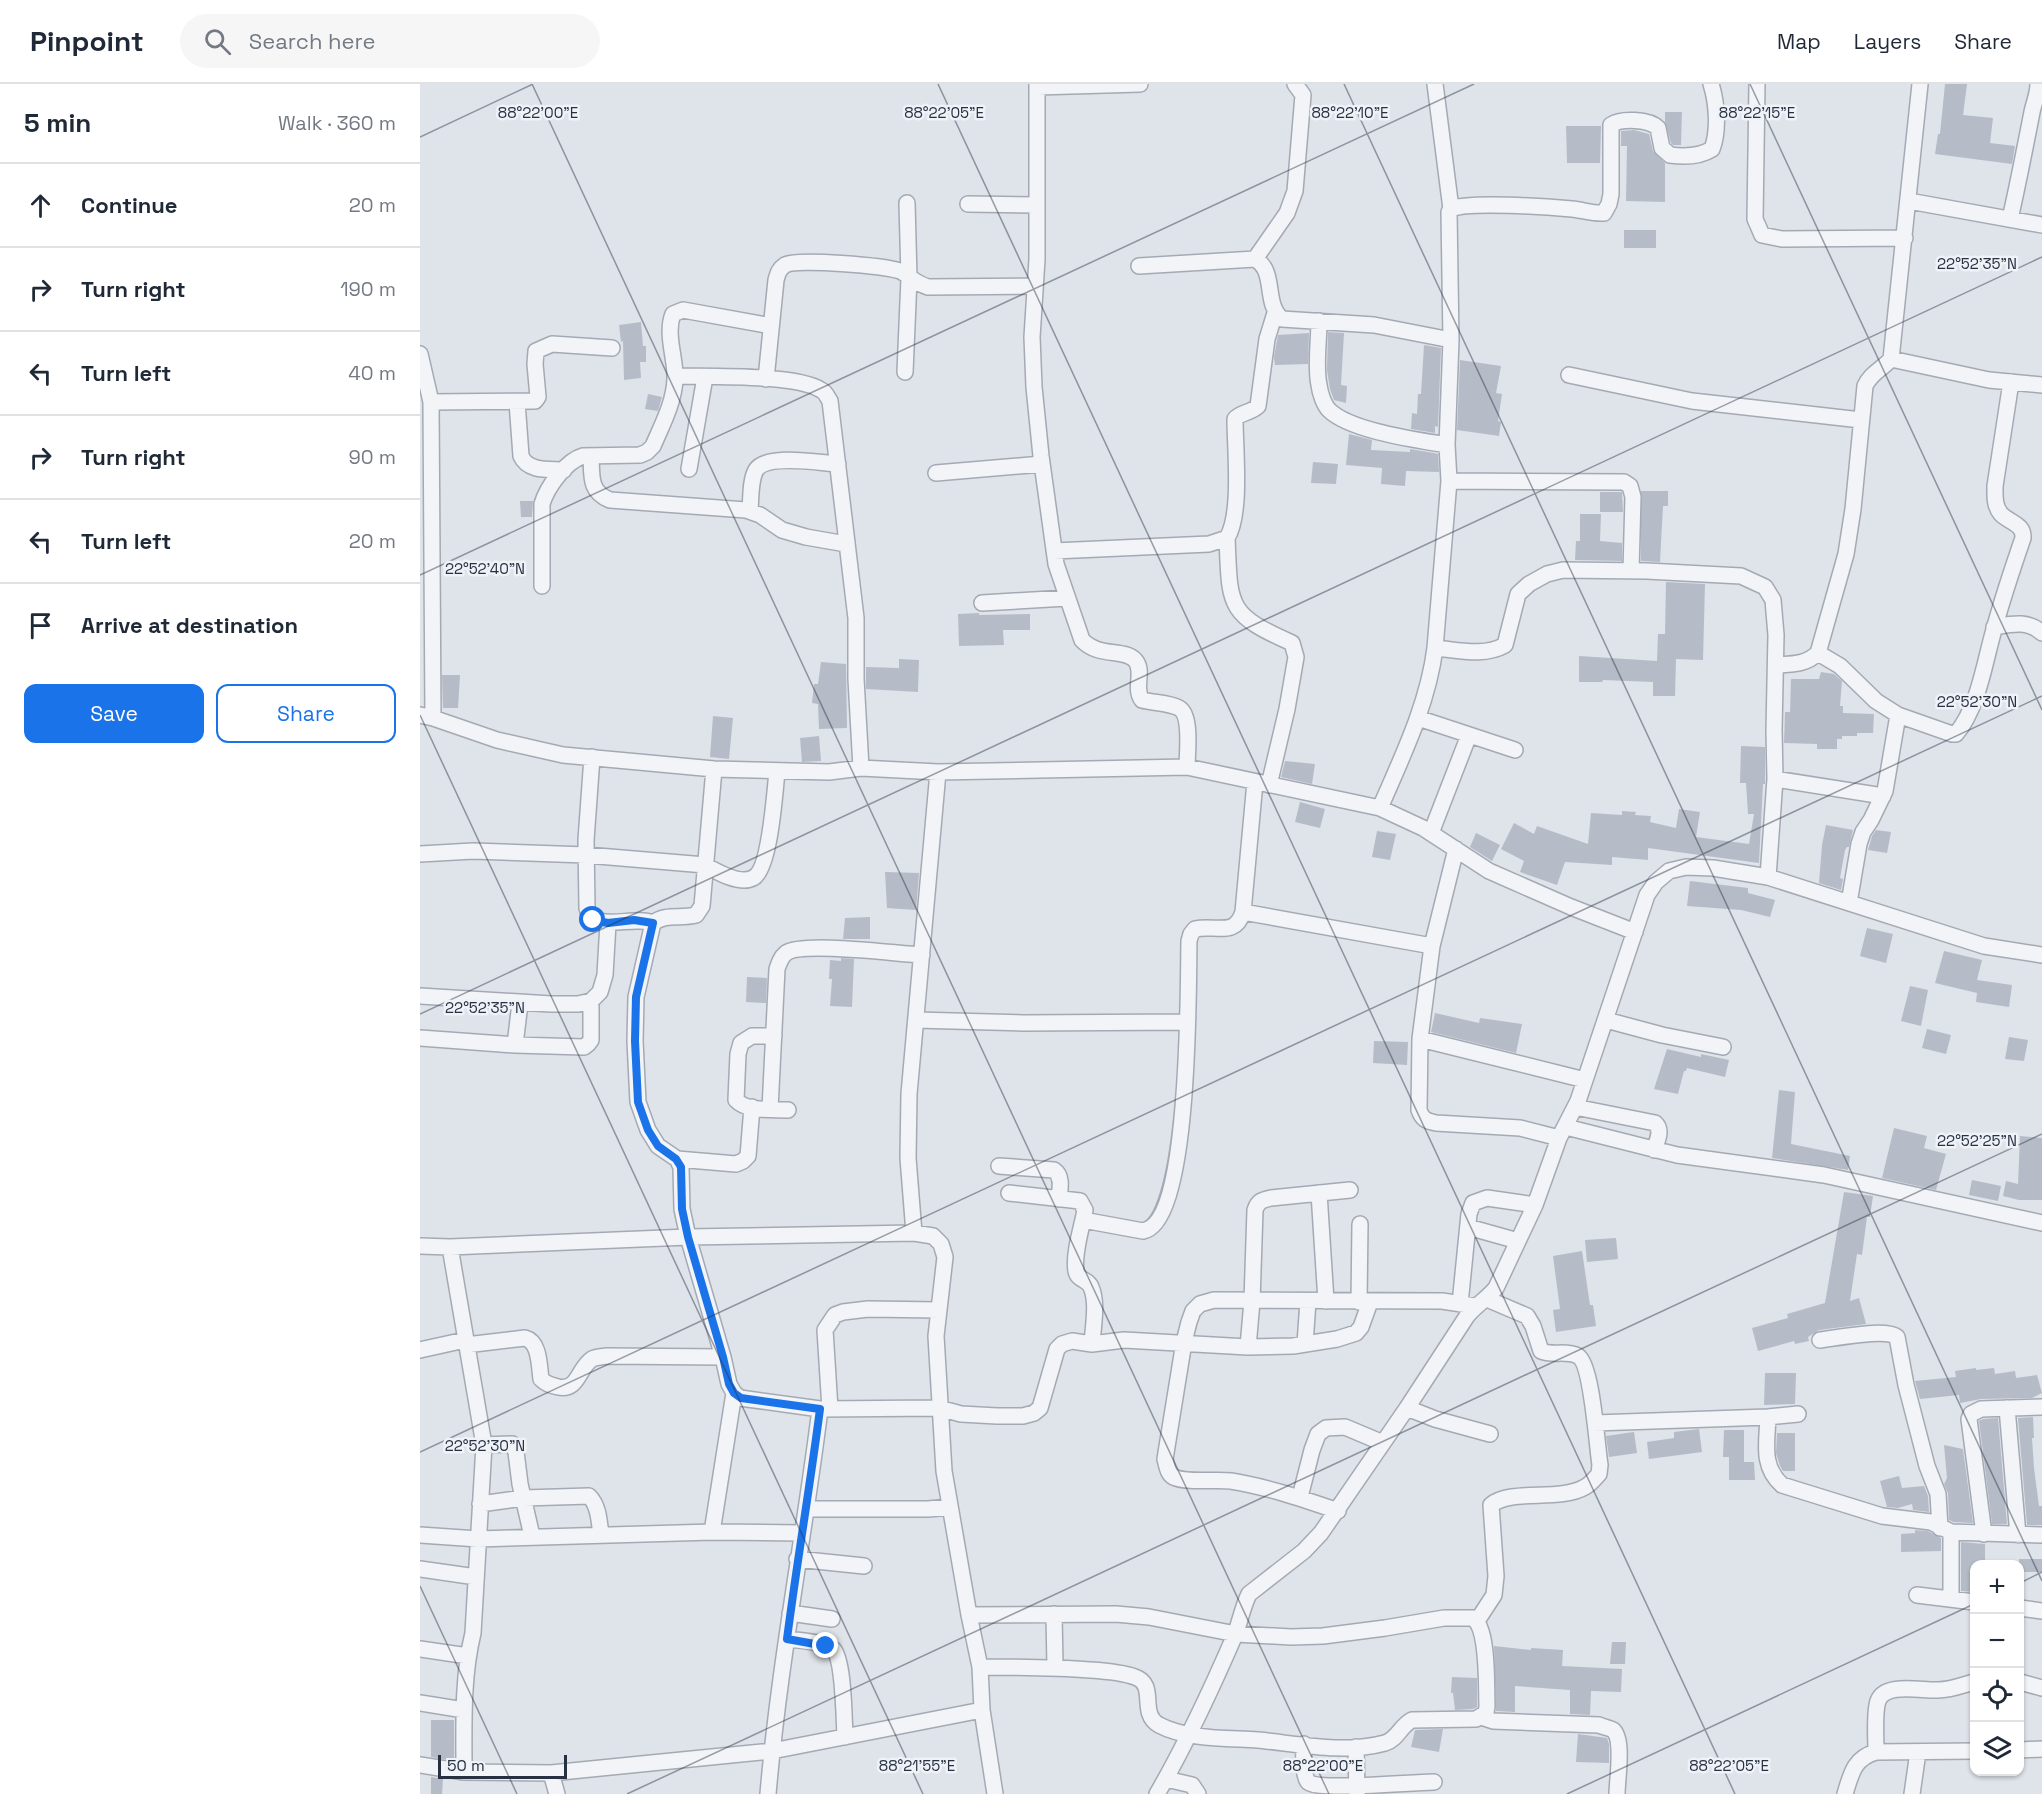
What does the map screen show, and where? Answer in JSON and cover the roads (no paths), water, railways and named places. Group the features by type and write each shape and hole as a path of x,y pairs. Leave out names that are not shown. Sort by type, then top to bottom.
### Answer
{"street":[{"path":"1140,84 1037,85 1037,205 1032,337 1034,387 1054,551 1078,632 1088,647 1097,651 1128,655 1137,662 1140,672 1138,691 1142,700 1177,707 1184,712 1187,720 1187,767"},
{"path":"1255,259 1287,213 1295,191 1303,95 1295,84"},
{"path":"1380,808 1418,718 1433,663 1449,481 1451,340 1449,212 1451,209 1435,84"},
{"path":"1451,209 1457,206 1480,206 1575,209 1604,213 1611,194 1611,125 1619,121 1649,121 1658,128 1662,148 1670,155 1701,155 1712,149 1714,144 1716,129 1712,84"},
{"path":"1757,84 1755,219 1762,235 1782,239 1905,238"},
{"path":"1776,665 1801,664 1809,661 1818,653 1846,554 1853,509 1865,386 1870,376 1891,359 1920,84"},
{"path":"2010,219 2032,110 2039,90"},
{"path":"1909,201 2042,225"},
{"path":"905,372 909,278 907,203"},
{"path":"968,204 1037,205"},
{"path":"1139,266 1255,259 1263,263 1267,270 1272,306 1275,313 1282,319 1374,326 1451,340"},
{"path":"765,379 778,270 796,261 888,269 902,272 917,284 928,287 1035,286"},
{"path":"543,586 542,504 545,494 575,459 591,456 640,455 653,446 674,394 671,318 683,310 771,326"},
{"path":"1083,1220 1143,1231 1154,1226 1163,1207 1178,1153 1182,1125 1189,941 1196,929 1235,927 1240,921 1262,783 1287,709 1296,650 1293,643 1245,618 1236,608 1229,590 1227,538 1232,530 1236,509 1235,419 1258,406 1267,339 1275,313"},
{"path":"1319,321 1318,383 1328,409 1340,419 1354,424 1406,438 1448,445"},
{"path":"430,402 535,401 538,397 535,356 537,351 552,344 612,348"},
{"path":"420,354 430,402 427,716 497,740 563,755 714,769 829,772 861,768 938,772 1187,767 1380,808 1431,833 1489,871 1635,932"},
{"path":"1891,359 1989,380 2042,385"},
{"path":"1569,375 1692,401 1862,420"},
{"path":"675,376 765,379 807,385 821,389 830,401 846,544 853,580 861,768"},
{"path":"689,469 705,377"},
{"path":"1818,653 1840,666 1876,702 1898,715 1952,734 1956,734 1962,727 1977,691 1994,627 2024,532 2020,526 2001,514 1995,500 1995,486 2011,382"},
{"path":"517,402 521,456 524,462 528,466 539,469 564,470"},
{"path":"591,456 596,490 601,496 610,500 750,512 760,515 782,530 846,544"},
{"path":"750,512 754,476 761,465 778,460 838,464"},
{"path":"936,473 1042,464"},
{"path":"1449,481 1624,482 1630,486 1633,497 1631,571"},
{"path":"1054,551 1209,543 1227,538"},
{"path":"1435,648 1485,652 1505,645 1518,594 1546,574 1563,570 1741,576 1765,587 1773,600 1776,635 1774,730 1776,778 1768,877"},
{"path":"982,603 1067,598"},
{"path":"1994,627 2026,624 2036,627 2042,633"},
{"path":"1849,903 1858,844 1883,796 1898,715"},
{"path":"1418,718 1515,750"},
{"path":"1431,833 1469,735"},
{"path":"592,758 586,855 587,908 593,920 608,923 634,920 653,923 665,916 696,915 702,906 714,769"},
{"path":"420,854 473,851 586,855 705,865 716,872 739,879 752,879 760,873 766,857 777,771"},
{"path":"914,1233 908,1158 909,1094 938,772"},
{"path":"1776,778 1883,796"},
{"path":"1456,849 1432,946 1420,1039 1419,1110 1427,1122 1563,1133 1704,1160 1824,1175 2042,1222"},
{"path":"1157,1794 1236,1634 1244,1603 1249,1594 1255,1587 1304,1551 1321,1533 1407,1408 1474,1303 1496,1288 1535,1205 1575,1107 1647,895 1656,882 1669,871 1686,867 1713,868 1768,877 1984,946 2042,955"},
{"path":"1243,912 1432,946"},
{"path":"420,996 520,1003 578,1004 591,1000 600,992 606,975 608,923"},
{"path":"653,923 636,997 635,1041 638,1102 648,1130 658,1146 676,1159 681,1167 682,1209 688,1237 729,1384 734,1393 741,1398 825,1409 939,1408 961,1414 997,1416 1034,1413 1040,1408 1057,1349 1062,1344 1072,1341 1092,1344 1124,1340 1184,1342 1248,1347 1305,1344 1337,1339 1356,1333 1360,1327 1364,1302 1360,1224"},
{"path":"770,1109 777,969 785,954 794,950 819,948 922,955"},
{"path":"420,1038 584,1047 591,1040 591,1000"},
{"path":"515,1045 520,1003"},
{"path":"916,1020 1023,1023 1187,1022"},
{"path":"1606,1020 1662,1035 1723,1047"},
{"path":"774,1036 752,1036 741,1043 738,1054 736,1100 752,1107 788,1110"},
{"path":"1420,1039 1585,1080"},
{"path":"676,1159 736,1164 743,1161 748,1156 752,1107"},
{"path":"1575,1107 1655,1122 1659,1126 1659,1133 1654,1150"},
{"path":"999,1166 1054,1170 1060,1178 1059,1199"},
{"path":"1248,1347 1257,1204 1261,1200 1271,1198 1350,1190"},
{"path":"1010,1193 1080,1201 1085,1210 1076,1274 1092,1288 1094,1303 1092,1344"},
{"path":"1319,1193 1326,1301"},
{"path":"1474,1303 1468,1227 1473,1203 1487,1198 1535,1205"},
{"path":"1468,1227 1518,1241"},
{"path":"420,1246 450,1247 688,1237 914,1233 933,1236 941,1244 945,1257 936,1336 944,1471 980,1667 982,1710 995,1794"},
{"path":"450,1247 484,1445 473,1633 468,1656 464,1710 464,1772"},
{"path":"1338,1510 1258,1486 1228,1481 1173,1478 1168,1472 1165,1460 1184,1342 1193,1311 1200,1304 1214,1300 1442,1301 1474,1303 1527,1316 1533,1326 1541,1352 1565,1353 1577,1356 1583,1361 1587,1372 1595,1423 1599,1473 1583,1489 1563,1494 1508,1498 1497,1500 1491,1505 1496,1576 1494,1595 1477,1621"},
{"path":"1305,1344 1308,1301"},
{"path":"768,1794 797,1559 825,1409 825,1330 835,1315 843,1312 868,1309 939,1310"},
{"path":"1820,1340 1878,1333 1893,1333 1897,1337 1906,1385 1938,1494 1945,1530 1951,1599"},
{"path":"420,1350 465,1342 525,1338 535,1344 541,1379 546,1384 565,1388 572,1385 593,1358 606,1356 723,1357"},
{"path":"712,1532 734,1393"},
{"path":"1984,1534 1969,1419 1971,1414 1975,1411 2042,1407"},
{"path":"1407,1408 1436,1419 1490,1434"},
{"path":"2007,1408 2018,1535"},
{"path":"1595,1423 1798,1414"},
{"path":"1768,1417 1766,1448 1768,1468 1772,1477 1782,1485 1882,1516 1931,1522 1945,1530 1984,1534 2042,1535"},
{"path":"1300,1497 1318,1434 1326,1428 1345,1427 1383,1443"},
{"path":"484,1445 513,1444 532,1536"},
{"path":"480,1504 524,1498 589,1496 598,1511 601,1535"},
{"path":"807,1509 950,1507"},
{"path":"420,1535 478,1539 712,1532 801,1533"},
{"path":"797,1559 864,1566"},
{"path":"420,1569 476,1577"},
{"path":"1917,1594 1970,1601"},
{"path":"2024,1609 2042,1611"},
{"path":"790,1613 832,1619"},
{"path":"1054,1614 1055,1667"},
{"path":"969,1615 1116,1614 1149,1617 1236,1634 1291,1637 1323,1636 1444,1618 1468,1617 1477,1621 1483,1636 1487,1706 1486,1713 1476,1719 1412,1720 1403,1725 1393,1740 1356,1747 1320,1747 1188,1735 1160,1725 1151,1718 1147,1708 1148,1689 1144,1682 1136,1677 1113,1672 1055,1667 980,1667"},
{"path":"787,1639 826,1646 837,1655 841,1671 845,1737"},
{"path":"420,1649 468,1656"},
{"path":"1876,1752 1877,1703 1881,1695 1887,1691 1900,1689 1938,1690 1970,1683"},
{"path":"2024,1683 2042,1688"},
{"path":"420,1703 464,1710"},
{"path":"420,1765 464,1772 551,1773 772,1751 982,1710"},
{"path":"1481,1717 1493,1721 1599,1725 1613,1730 1618,1737 1619,1749 1617,1794"},
{"path":"1304,1744 1306,1777 1312,1785 1357,1790 1401,1788 1434,1782"},
{"path":"1356,1747 1357,1790"},
{"path":"2024,1750 2042,1749"},
{"path":"1845,1794 1852,1770 1858,1761 1868,1754 1970,1751"},
{"path":"1912,1794 1917,1752"},
{"path":"551,1773 557,1794"},
{"path":"1166,1779 1192,1785 1198,1794"}]}
